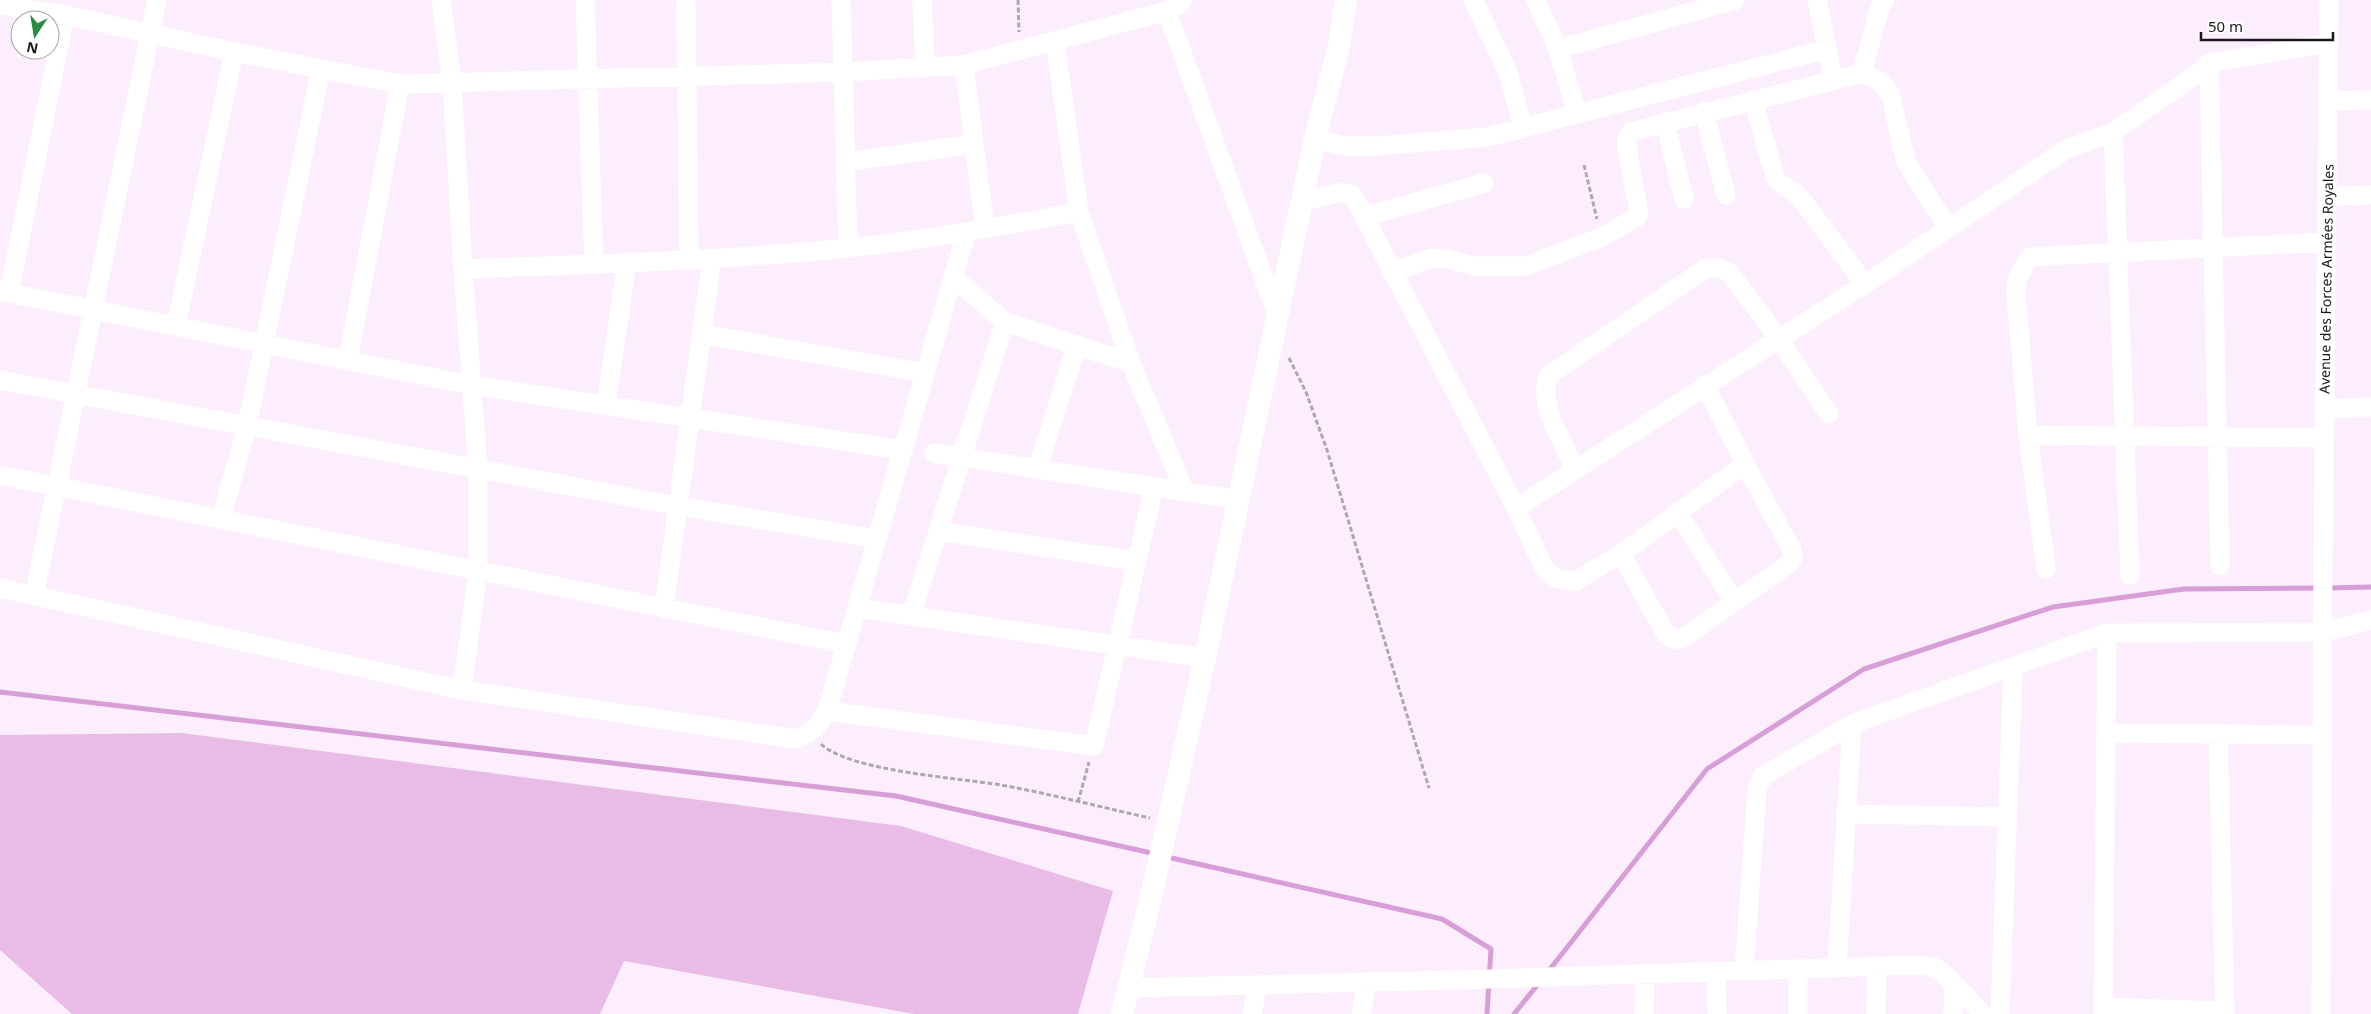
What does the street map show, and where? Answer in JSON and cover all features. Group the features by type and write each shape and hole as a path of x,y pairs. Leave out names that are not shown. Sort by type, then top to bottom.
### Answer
{"street":[{"path":"34,596 157,0"},
{"path":"441,0 452,82 463,269 478,469 478,570 462,690"},
{"path":"585,0 594,264"},
{"path":"686,0 689,259"},
{"path":"840,0 848,248"},
{"path":"922,0 925,68"},
{"path":"1122,1014 1151,897 1205,658 1316,139 1339,45 1346,0"},
{"path":"1473,0 1508,72 1523,128"},
{"path":"1536,0 1558,49 1577,114"},
{"path":"1558,49 1735,0"},
{"path":"1817,0 1833,78"},
{"path":"1862,73 1881,4 1885,0"},
{"name":"Avenue des Forces Armées Royales","path":"2321,1014 2323,559 2329,0"},
{"path":"0,5 65,15 234,52 400,84 843,72 964,65 1055,41 1174,6 1277,323"},
{"path":"65,15 4,292 471,385 903,450"},
{"path":"1055,41 1079,212 1130,363 1185,492"},
{"path":"1516,508 1865,284 2065,150 2113,132 2200,72 2209,63 2329,43"},
{"path":"1316,139 1345,146 1376,146 1488,137 1826,49"},
{"path":"176,326 234,52"},
{"path":"2209,63 2220,566"},
{"path":"964,65 985,229"},
{"path":"221,519 247,426 321,68"},
{"path":"1391,272 1414,264 1442,258 1472,266 1526,266 1602,237 1637,217 1639,213 1627,148 1629,135 1637,130 1665,122 1833,78 1862,73 1879,81 1890,93 1906,162 1948,228"},
{"path":"348,360 400,84"},
{"path":"1753,100 1776,180 1799,196 1865,284"},
{"path":"2328,101 2371,100"},
{"path":"1704,112 1726,195"},
{"path":"1665,122 1684,199"},
{"path":"2113,132 2130,575"},
{"path":"845,162 974,144"},
{"path":"1364,216 1484,183"},
{"path":"1304,201 1342,192 1351,194 1516,508 1544,568 1557,579 1574,582 1621,554 1745,464"},
{"path":"2327,196 2371,195"},
{"path":"463,269 712,258 848,248 966,233 1079,212"},
{"path":"0,588 462,690 796,739 810,734 820,724 827,711 966,233"},
{"path":"2046,569 2028,435 2016,295 2017,278 2029,257 2326,242"},
{"path":"664,608 712,258"},
{"path":"606,405 627,262"},
{"path":"1575,469 1546,405 1544,387 1548,376 1706,268 1717,268 1729,272 1779,339 1829,414"},
{"path":"953,277 1005,322 1130,363"},
{"path":"911,616 1005,322"},
{"path":"702,334 925,373"},
{"path":"1037,470 1077,345"},
{"path":"0,380 678,506 877,539"},
{"path":"1621,554 1670,638 1676,640 1683,638 1790,563 1793,557 1792,550 1745,464 1706,385"},
{"path":"2325,409 2371,407"},
{"path":"2028,435 2324,438"},
{"path":"934,452 1037,470 1239,500"},
{"path":"0,475 846,644"},
{"path":"827,711 1094,746 1154,487"},
{"path":"1678,512 1734,601"},
{"path":"938,531 1136,561"},
{"path":"856,608 1205,658"},
{"path":"1744,971 1757,789 1763,776 1852,724 2107,633 2323,632 2371,620"},
{"path":"2107,633 2103,1011 2224,1012 2218,733"},
{"path":"2000,1014 2013,668"},
{"path":"1837,968 1852,724"},
{"path":"2106,733 2322,735"},
{"path":"1845,814 2008,817"},
{"path":"1128,988 1594,976 1901,965 1936,968 1984,1014"},
{"path":"1876,1014 1877,967"},
{"path":"1798,969 1798,1014"},
{"path":"1716,972 1717,1014"},
{"path":"1644,1014 1645,973"},
{"path":"1361,1014 1367,982"},
{"path":"1953,1014 1954,984"},
{"path":"1252,1014 1258,985"}],"path":[{"path":"1018,0 1020,50"},
{"path":"1584,164 1602,237"},
{"path":"1277,323 1306,392 1327,450 1429,788"},
{"path":"810,734 829,752 863,763 1002,786 1078,802 1165,831"},
{"path":"1078,802 1094,746"}],"shaded area":[{"path":"182,733 901,826 1113,891 1078,1014 914,1014 624,961 600,1014 72,1014 0,950 0,735"}],"waterway":[{"path":"2328,588 2371,587"},
{"path":"1547,973 1707,769 1864,669 2053,607 2184,589 2319,588"},
{"path":"0,692 896,796 1156,854"},
{"path":"1167,857 1442,919 1491,949 1487,1014"},
{"path":"1514,1014 1539,983"}]}
